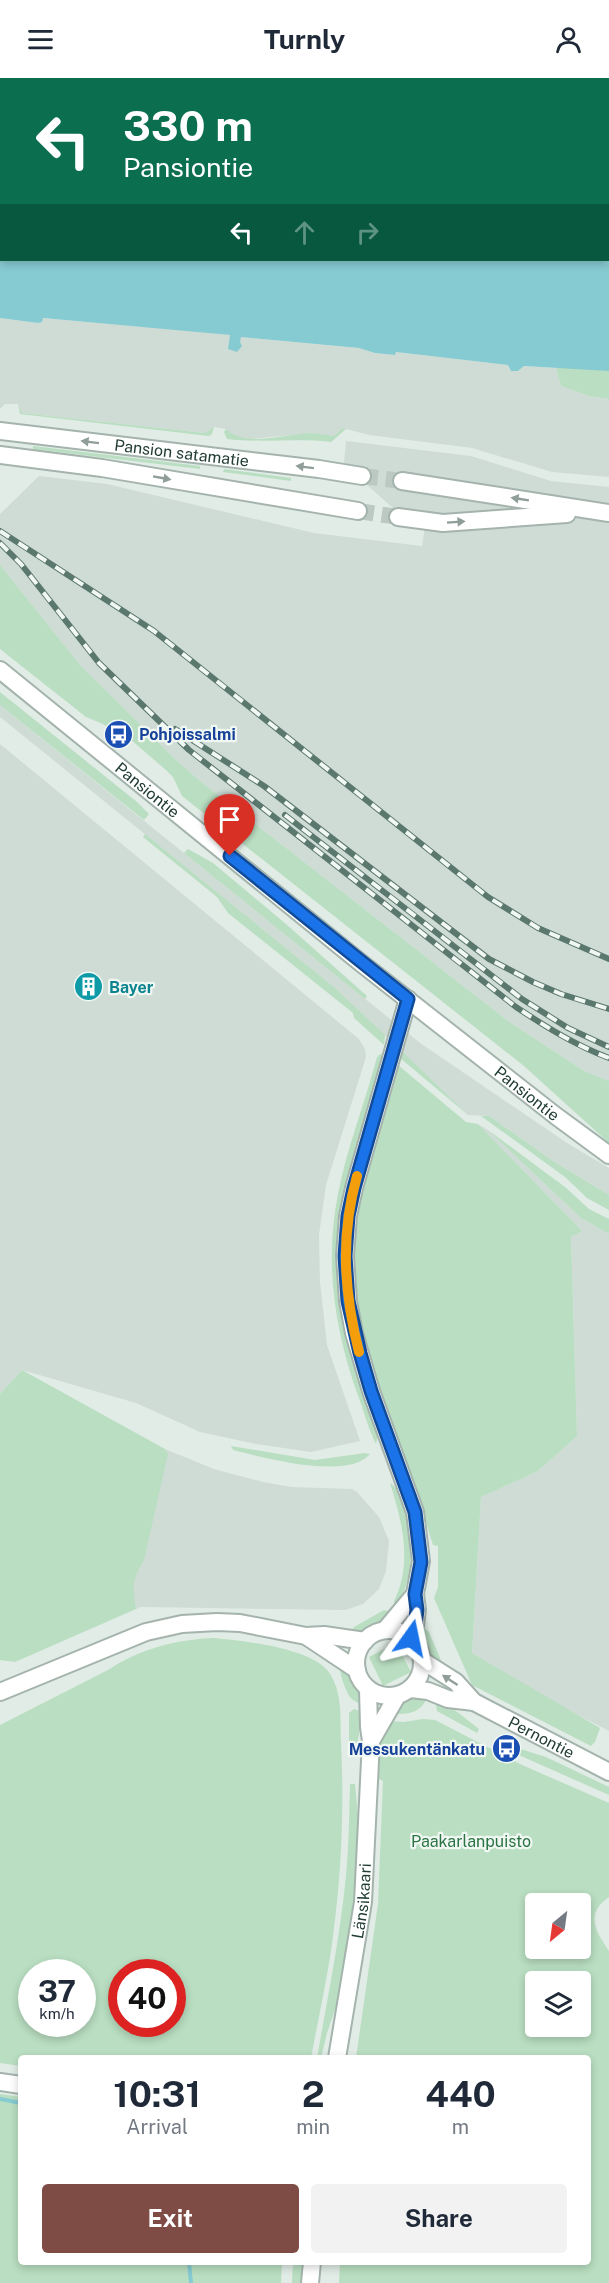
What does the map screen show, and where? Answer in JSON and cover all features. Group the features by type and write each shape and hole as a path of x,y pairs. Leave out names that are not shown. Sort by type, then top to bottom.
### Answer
{"street":[{"name":"Pansion satamatie","path":"0,431 316,468 363,476"},
{"name":"Pansion satamatie","path":"0,455 102,468 358,511"},
{"path":"402,481 604,512"},
{"path":"398,516 443,523 604,512"},
{"name":"Pansiontie","path":"0,670 408,999 609,1155"},
{"path":"408,999 354,1188 348,1216 345,1267 350,1316 360,1353 415,1512 421,1562 415,1594 417,1610 413,1640"},
{"path":"385,1630 400,1632 413,1640 419,1648 423,1661 420,1676 404,1692 384,1696 368,1689 360,1679 357,1670 357,1655 365,1641 385,1630 415,1594"},
{"path":"0,1692 146,1632 169,1626 198,1622 228,1622 279,1629 306,1636 324,1635 365,1641"},
{"path":"306,1636 357,1670"},
{"name":"Pernontie","path":"423,1661 456,1682 474,1701 609,1772"},
{"name":"Länsikaari","path":"338,2055 363,1902 371,1741 368,1689"},
{"name":"Pernontie","path":"404,1692 428,1692 448,1699 474,1701"},
{"name":"Länsikaari","path":"371,1741 404,1692"},
{"path":"0,2082 18,2085"},
{"path":"310,2283 312,2265"}],"shaded area":[{"path":"0,318 38,323 42,318 193,331 231,335 230,342 239,343 240,337 359,348 375,353 395,355 396,352 508,365 511,371 518,371 524,366 556,368 561,386 589,396 609,399 609,477 552,472 472,448 369,435 342,428 334,436 312,433 251,439 234,437 226,429 215,427 205,433 22,413 18,404 5,404 0,409"},
{"path":"346,441 471,456 551,481 609,487 609,1081 584,1071 508,1021 200,781 80,665 0,565 0,514 39,476 107,484 314,533 422,546 427,513 394,509 367,485 342,483"},
{"path":"0,705 420,1043 567,1143 609,1168 609,1195 553,1161 489,1116 468,1115 334,987 0,717"},
{"path":"0,744 359,1039 365,1049 366,1057 326,1185 319,1235 320,1282 327,1345 360,1441 311,1452 256,1444 200,1432 136,1403 22,1370 0,1394"},
{"path":"478,1124 488,1130 581,1218 609,1234 609,1731 568,1710 472,1653 481,1497 538,1471 577,1436 571,1237 582,1231"},
{"path":"165,1449 214,1469 263,1482 291,1487 352,1489 357,1492 379,1517 389,1541 386,1571 379,1589 363,1604 346,1610 141,1607 136,1609 115,1552 119,1508"}],"green space":[{"path":"609,350 609,399 589,396 561,386 556,368"},
{"path":"18,404 22,413 205,433 214,427 209,436 20,414"},
{"path":"342,428 346,429 331,442 227,439 224,432 226,429 234,435 255,439 310,433 334,436"},
{"path":"33,446 200,466 200,469 33,449"},
{"path":"224,469 291,478 291,481 223,472"},
{"path":"0,565 80,665 200,781 508,1021 584,1071 609,1081 609,1143 524,1066 182,796 173,777 115,726 111,730 86,717 0,649"},
{"path":"0,692 137,802 149,814 144,820 0,705"},
{"path":"145,834 334,987 385,1035 384,1045 354,1018 353,1013 228,913 217,897 143,837"},
{"path":"188,849 213,863 286,924 367,996 365,999 184,853"},
{"path":"403,1052 407,1056 468,1115 400,1058"},
{"path":"380,1054 383,1056 381,1066 349,1171 342,1207 338,1266 345,1322 378,1434 376,1444 351,1376 338,1325 332,1273 332,1246 342,1177 377,1057"},
{"path":"398,1065 466,1122 478,1124 582,1231 571,1237 577,1436 538,1471 481,1497 472,1653 600,1728 591,1746 472,1685 434,1598 438,1587 438,1546 433,1545 415,1484 371,1364 357,1302 354,1270 354,1238 361,1194"},
{"path":"481,1116 489,1116 553,1161 609,1195 609,1210 587,1198 565,1177"},
{"path":"488,1130 565,1187 589,1209 609,1219 609,1234 581,1218"},
{"path":"22,1370 165,1449 168,1454 144,1560 134,1583 136,1609 15,1662 0,1660 0,1394"},
{"path":"231,1446 315,1460 370,1454 359,1462 343,1466 304,1465 233,1450"},
{"path":"390,1483 399,1492 405,1506 410,1523 411,1542 408,1579 395,1605 394,1601 403,1572 404,1542"},
{"path":"384,1610 393,1613 373,1628 349,1634 354,1627"},
{"path":"421,1626 429,1632 443,1665 433,1658 423,1644"},
{"path":"212,1638 274,1647 306,1656 319,1663 333,1679 340,1705 341,1858 332,1944 312,2055 18,2055 18,2066 0,2063 0,1725 132,1656 171,1643"},
{"path":"396,1643 411,1672 383,1686 369,1657"},
{"path":"340,1662 356,1682 363,1705 353,1700 348,1694 341,1675"},
{"path":"416,1697 427,1698 417,1710 392,1714 405,1701"},
{"path":"435,1700 456,1711 479,1729 477,1733 437,1711"},
{"path":"354,1709 363,1712 357,1745 349,1744 349,1713"},
{"name":"Paakarlanpuisto","path":"435,1720 522,1765 609,1803 609,1897 601,1903 597,1910 595,1923 609,1951 609,2283 339,2283 340,2265 591,2265 591,2055 356,2055 378,1904 383,1781 377,1778 380,1743 388,1721"},
{"path":"514,1747 546,1757 609,1787 609,1795 512,1752"},
{"path":"350,1784 355,1784 359,1827 355,1889 341,1992 322,2055 318,2055 336,1950 347,1860"},
{"path":"0,2094 18,2097 18,2265 282,2265 281,2283 0,2283"},
{"path":"293,2265 304,2265 303,2283 292,2283"}],"water":[{"path":"0,261 609,261 609,371 524,366 518,371 511,371 508,365 396,352 395,355 375,353 359,348 241,337 242,346 237,352 228,349 230,335 43,318 42,322 0,318"}],"waterway":[{"path":"0,2099 18,2102"},
{"path":"189,2265 191,2283"}],"tunnel":[{"path":"362,476 402,481"},
{"path":"358,511 398,517"}],"railway":[{"path":"0,531 154,631 488,897 538,928 609,959"},
{"path":"0,543 21,564 99,663 189,750 516,1007 561,1035 609,1058"},
{"path":"175,729 264,786 489,959 561,994 609,1009"},
{"path":"285,815 522,999 568,1028 609,1047"}],"slow traffic":[{"path":"357,1176 348,1216 345,1267 350,1316 359,1352"}],"place":[{"name":"Pohjoissalmi","path":"118,734"},
{"name":"Bayer","path":"88,987"},
{"name":"Messukentänkatu","path":"506,1749"}],"route":[{"path":"230,856 408,999 354,1188 348,1216 345,1267 350,1316 360,1353 371,1391 415,1512 421,1562 415,1594 417,1610 413,1640 411,1638"}]}
